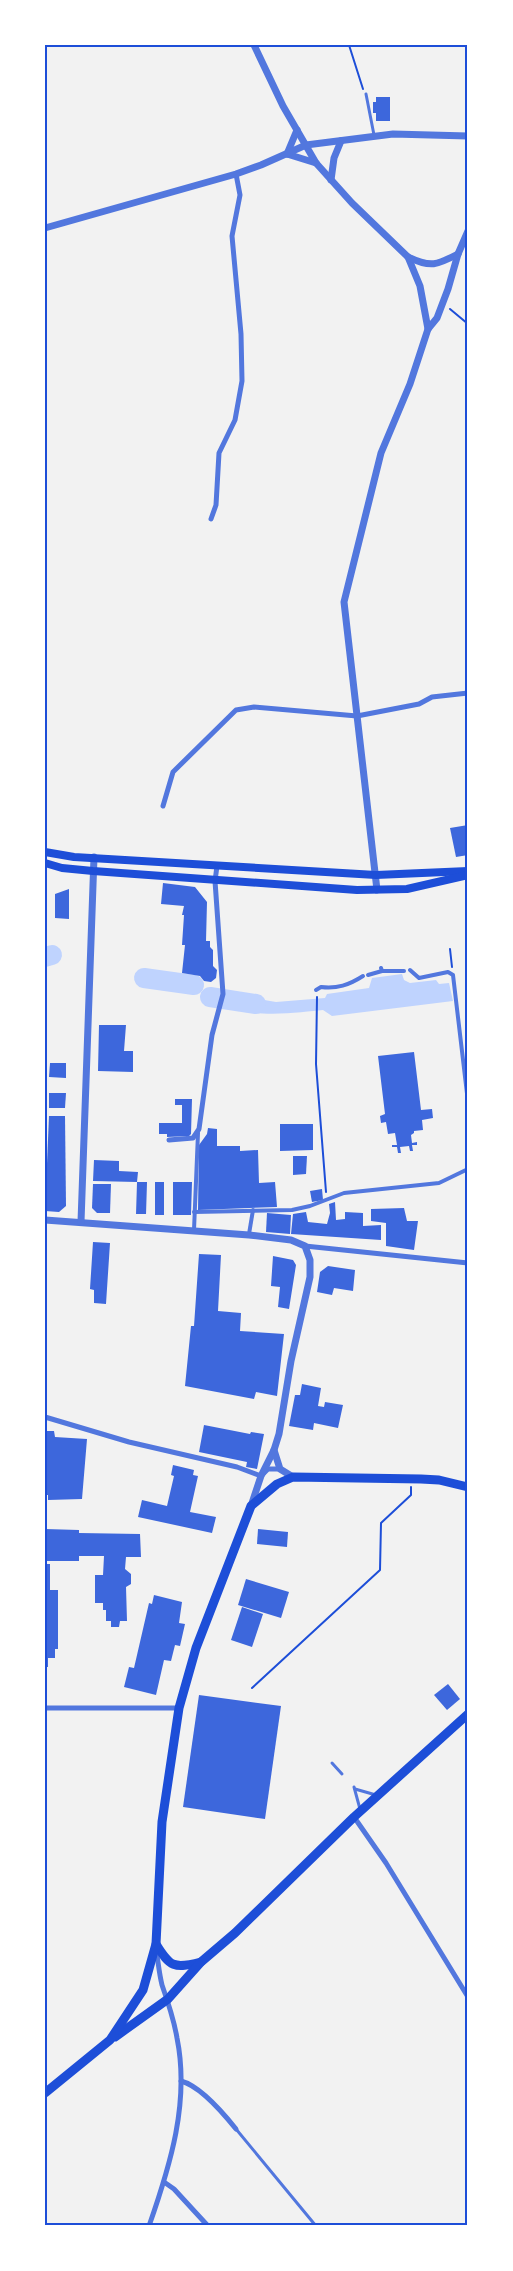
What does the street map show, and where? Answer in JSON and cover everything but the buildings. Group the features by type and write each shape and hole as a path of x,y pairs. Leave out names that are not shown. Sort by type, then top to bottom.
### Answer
{"main road":[{"path":"45,852 217,866 376,875 468,871"},
{"path":"45,863 62,868 215,881 377,890 407,889 468,875"},
{"path":"110,2040 139,1998 156,1944 162,1821 179,1708 202,1631 251,1506 277,1484 293,1477 439,1480 468,1487"},
{"path":"45,2093 110,2040 168,1999 201,1962 235,1933 357,1814 468,1714"},
{"path":"156,1944 165,1959 172,1965 180,1966 201,1962"}],"street":[{"path":"254,45 283,106 316,163 331,180 408,257 423,264 436,265 458,254"},
{"path":"287,154 297,130"},
{"path":"45,228 236,174 306,145 374,135 468,136"},
{"path":"331,180 334,158 341,141"},
{"path":"287,154 316,163"},
{"path":"211,519 216,505 219,453 235,420 242,381 241,334 232,236 240,195 236,174"},
{"path":"377,890 344,602 381,453 410,384 428,329 446,304 458,254 468,231"},
{"path":"408,257 420,286 428,329"},
{"path":"163,806 173,772 236,710 255,707 357,717 419,704 432,697 468,693"},
{"path":"81,1221 94,857"},
{"path":"194,1231 196,1144 205,1072 223,994 215,881 217,866"},
{"path":"368,975 381,970 404,971"},
{"path":"410,970 419,978 448,972 453,975 468,1102"},
{"path":"316,992 321,987 332,988 351,984 363,976"},
{"path":"169,1140 193,1138 199,1129"},
{"path":"194,1212 292,1210 344,1193 439,1183 468,1169"},
{"path":"249,1235 253,1210"},
{"path":"45,1220 249,1235 291,1240 305,1246 468,1263"},
{"path":"251,1506 261,1476 274,1450 310,1277 310,1260 305,1246"},
{"path":"45,1418 129,1442 237,1467 261,1476"},
{"path":"274,1450 280,1469 293,1477"},
{"path":"261,1476 268,1469 280,1469"},
{"path":"45,1708 179,1708"},
{"path":"357,1814 468,1997"},
{"path":"149,2226 164,2182 177,2130 181,2081 177,2037 162,1983 156,1944"},
{"path":"181,2081 198,2090 237,2129"},
{"path":"164,2182 174,2189 208,2226"}],"lane":[{"path":"366,94 374,135"},
{"path":"332,1762 342,1773"},
{"path":"357,1814 354,1788 378,1795"},
{"path":"237,2129 316,2226"}],"path":[{"path":"349,45 366,94"},
{"path":"446,304 453,313 468,324"},
{"path":"450,949 452,965"},
{"path":"316,992 318,1017 316,1064 327,1200"},
{"path":"252,1689 380,1570 381,1523 411,1495 412,1479"}],"water":[{"path":"402,974 404,980 410,983 436,980 439,984 449,983 453,1001 332,1016 323,1010 288,1013 247,1012 229,1003 235,995 276,1002 325,998 327,994 369,988 372,978"}],"waterway":[{"path":"45,957 52,955"},
{"path":"144,978 194,985"},
{"path":"210,997 256,1004"}]}
